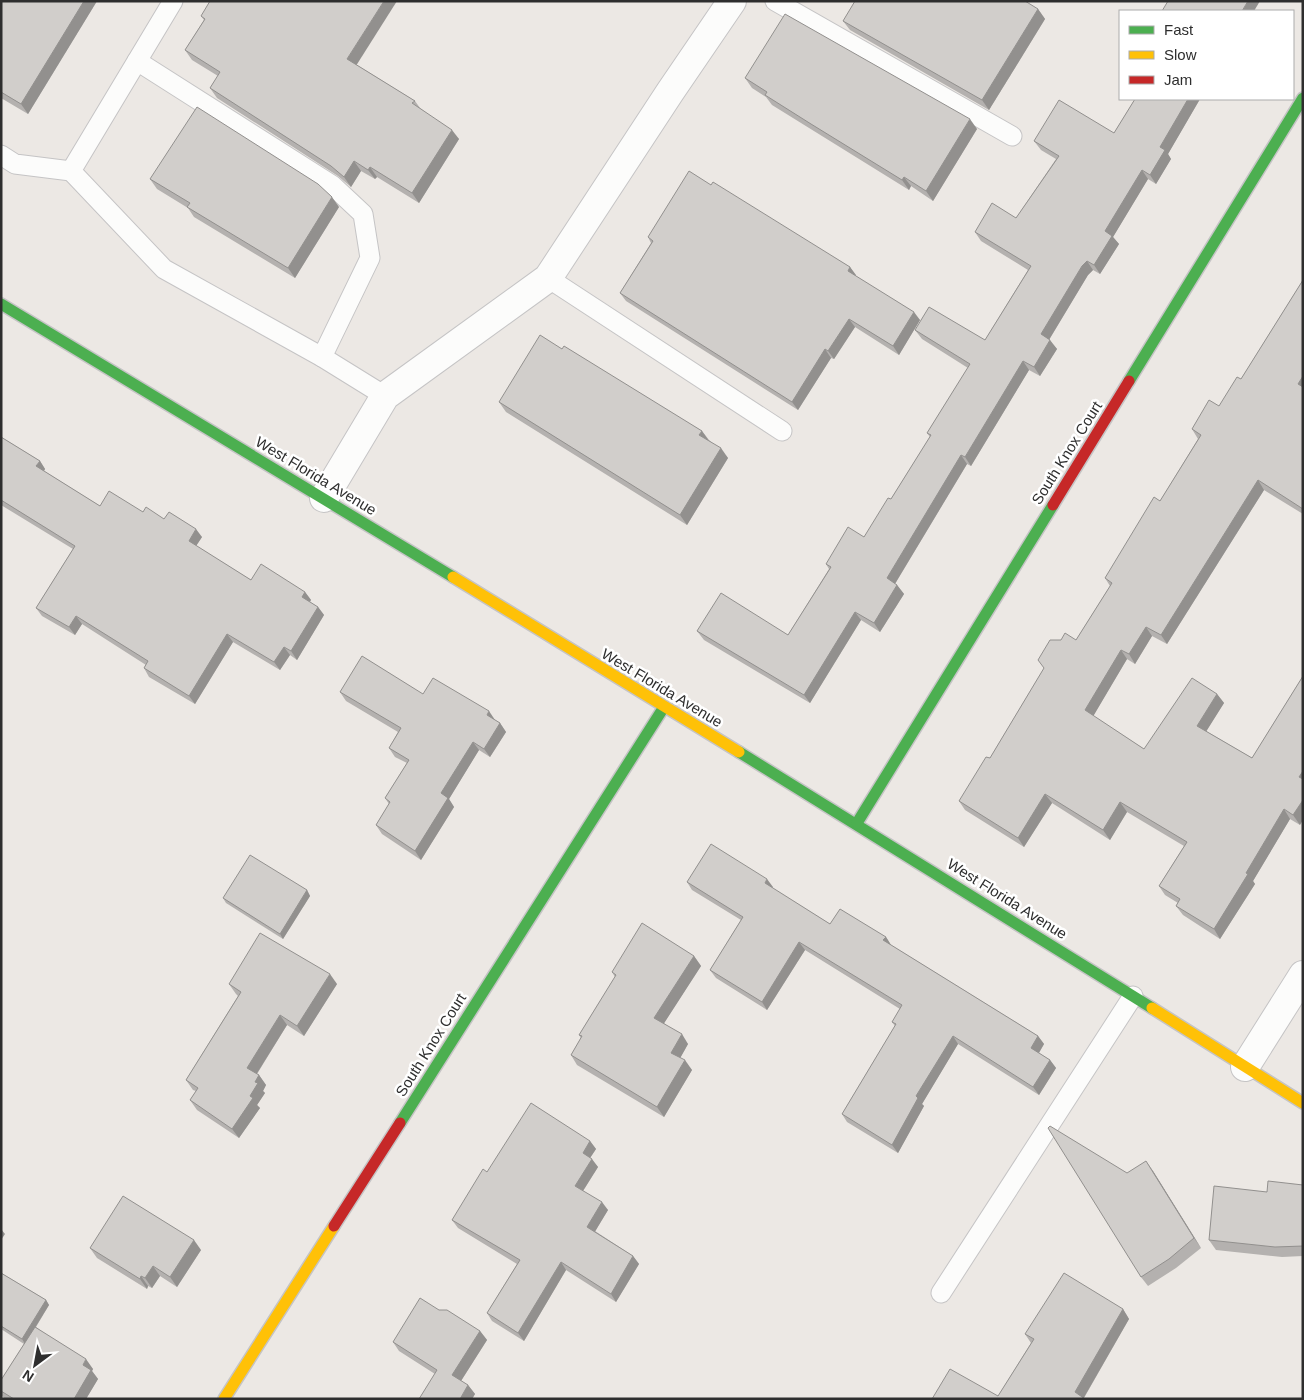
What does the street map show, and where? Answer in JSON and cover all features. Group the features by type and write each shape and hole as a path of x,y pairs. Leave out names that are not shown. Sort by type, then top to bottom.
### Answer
{"street":[{"path":"324,498 385,396 548,278 732,1"},
{"name":"South Knox Court","path":"857,823 1303,98"},
{"name":"West Florida Avenue","path":"1,304 324,498 857,823 1303,1103"},
{"name":"South Knox Court","path":"224,1399 664,707"},
{"path":"1246,1066 1303,975"}],"lane":[{"path":"71,171 173,1"},
{"path":"775,1 1012,136"},
{"path":"137,61 332,185 362,214 370,258 322,357"},
{"path":"1,155 16,164 71,171 164,269 322,357 385,396"},
{"path":"548,278 782,431"},
{"path":"941,1293 1133,996"}],"building":[{"path":"1,1 84,1 21,104 1,92"},
{"path":"210,1 384,1 347,59 415,101 412,103 452,130 412,193 370,167 368,170 354,161 344,177 331,166 210,88 220,72 185,50 205,19 201,16"},
{"path":"855,1 1025,1 1038,9 982,100 843,21"},
{"path":"1168,1 1248,1 1243,10 1163,10"},
{"path":"785,14 970,119 926,191 904,177 902,180 811,124 765,95 767,92 745,78"},
{"path":"1059,100 1114,133 1134,100 1187,100 1160,147 1165,150 1150,175 1142,170 1105,231 1112,236 1094,265 1087,261 1082,266 1041,334 1050,340 1034,367 1023,361 965,457 961,455 887,578 897,585 874,623 855,612 804,695 697,631 721,593 788,635 831,567 826,564 848,527 864,537 888,498 891,499 931,435 927,433 970,364 915,330 929,307 985,340 1031,266 975,232 992,203 1016,218 1059,156 1034,141"},
{"path":"197,107 318,184 332,197 288,268 187,207 190,203 150,179"},
{"path":"689,171 711,185 713,182 850,267 848,271 914,312 893,346 849,319 828,351 825,349 792,402 620,293 653,241 648,237"},
{"path":"1303,280 1303,376 1298,384 1303,387 1303,509 1258,480 1161,635 1146,627 1129,654 1121,650 1085,710 1144,749 1192,678 1217,694 1197,726 1252,758 1303,676 1303,771 1299,777 1303,779 1303,800 1293,815 1284,809 1246,873 1248,874 1214,929 1176,906 1180,899 1159,886 1187,842 1120,802 1103,830 1045,794 1018,838 959,801 986,757 990,758 1044,668 1038,660 1050,640 1061,640 1065,633 1076,640 1112,583 1105,578 1154,497 1160,501 1201,435 1192,429 1209,400 1219,406 1237,377 1241,379"},
{"path":"540,335 562,349 564,346 702,431 699,435 721,448 680,515 499,402"},
{"path":"1,437 40,461 36,466 100,506 109,491 143,512 146,507 164,519 169,512 196,529 189,541 251,580 261,564 305,592 302,597 318,607 291,651 284,647 274,662 227,634 189,696 144,668 148,661 76,616 69,627 36,608 75,546 1,500"},
{"path":"362,656 423,694 433,678 489,711 487,715 500,723 484,749 473,742 441,793 448,798 415,851 376,825 390,802 385,798 409,760 389,748 401,728 340,692"},
{"path":"711,844 767,879 765,883 830,924 840,909 886,937 883,940 1038,1036 1031,1048 1050,1060 1033,1087 953,1036 916,1096 918,1098 892,1145 842,1114 896,1024 892,1022 902,1005 799,942 762,1002 710,970 743,917 687,882"},
{"path":"250,855 307,890 280,934 223,898"},
{"path":"642,923 694,956 654,1018 682,1034 671,1053 685,1060 657,1107 571,1055 582,1036 579,1035 616,975 612,972"},
{"path":"260,933 330,974 297,1026 280,1015 247,1068 259,1075 255,1082 258,1083 250,1096 253,1098 232,1129 190,1100 198,1088 186,1080 241,992 229,984"},
{"path":"531,1103 590,1141 583,1153 592,1159 575,1186 602,1202 587,1227 633,1256 611,1294 561,1262 518,1333 487,1313 520,1260 452,1220 483,1169 487,1172"},
{"path":"1050,1126 1127,1173 1146,1161 1194,1238 1169,1259 1141,1277 1048,1128"},
{"path":"1268,1181 1303,1185 1303,1246 1275,1247 1209,1240 1214,1186 1267,1192"},
{"path":"123,1196 194,1240 170,1277 153,1266 145,1278 141,1276 140,1279 90,1248"},
{"path":"1,1273 46,1300 22,1339 1,1326"},
{"path":"1064,1273 1123,1309 1075,1392 1085,1399 932,1399 950,1369 998,1396 1034,1339 1025,1334"},
{"path":"420,1298 439,1310 447,1310 480,1331 452,1375 468,1385 460,1399 419,1399 437,1370 393,1342"},
{"path":"35,1327 86,1359 83,1365 91,1370 74,1399 14,1399 1,1391 1,1380"}],"traffic: fast":[{"path":"1129,381 1303,98"},
{"path":"1,304 453,577"},
{"path":"857,823 1053,505"},
{"path":"400,1123 664,707"},
{"path":"739,752 1152,1008"}],"traffic: slow":[{"path":"453,577 739,752"},
{"path":"1152,1008 1303,1103"},
{"path":"224,1399 334,1226"}],"traffic: jam":[{"path":"1053,505 1129,381"},
{"path":"334,1226 400,1123"}]}
